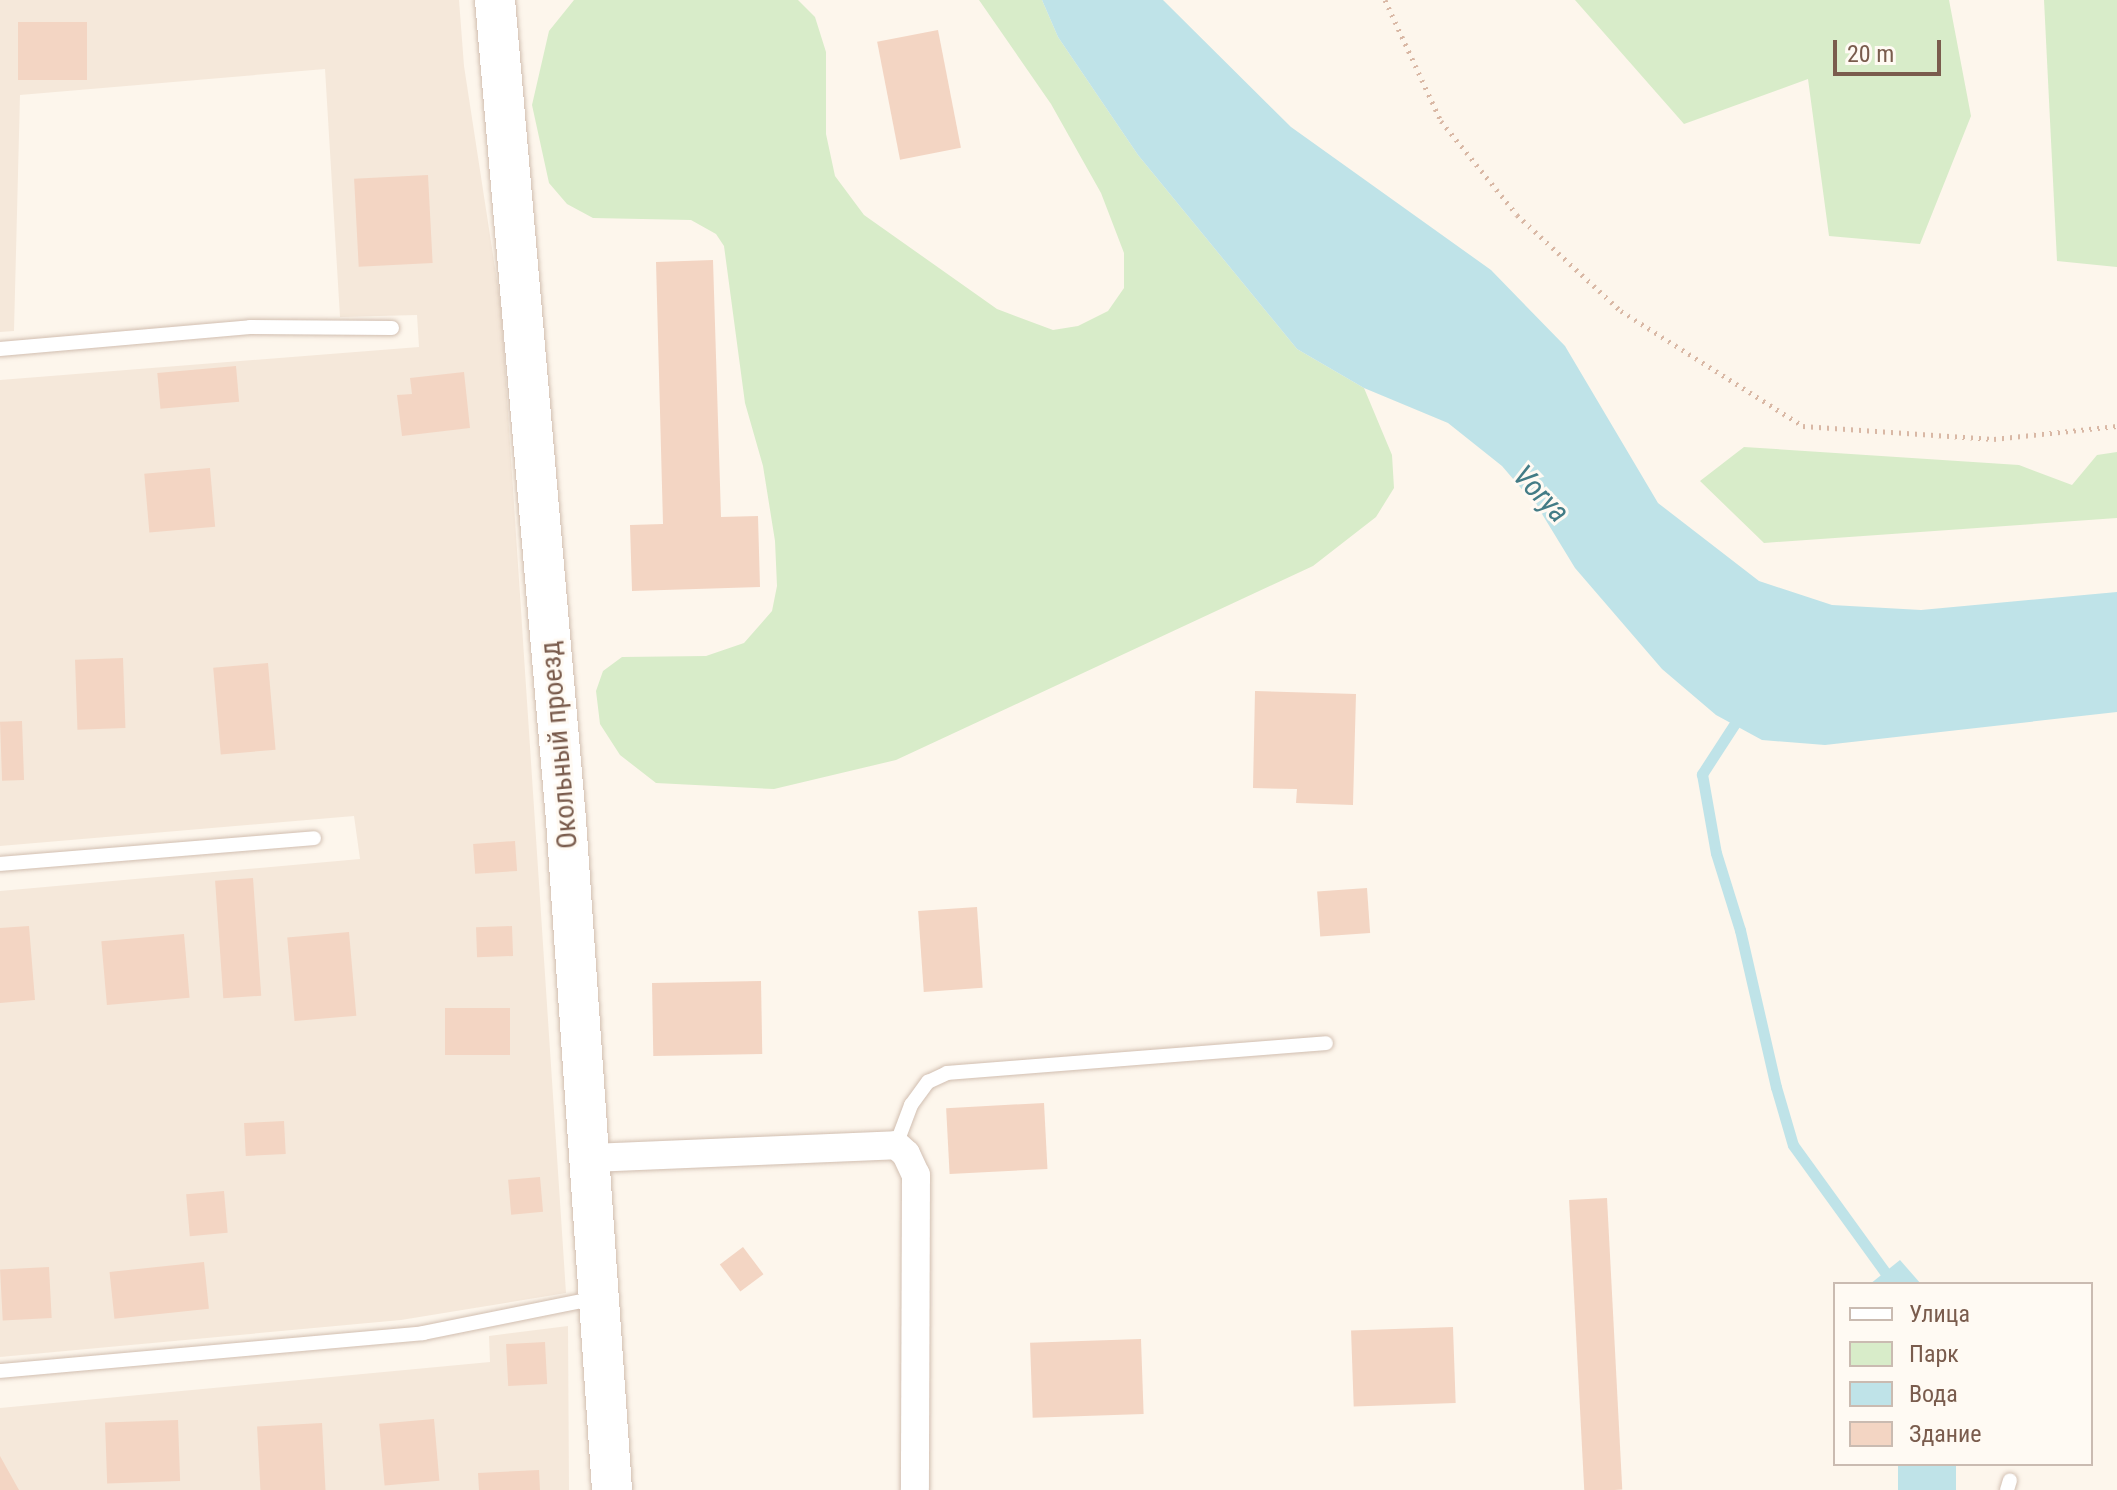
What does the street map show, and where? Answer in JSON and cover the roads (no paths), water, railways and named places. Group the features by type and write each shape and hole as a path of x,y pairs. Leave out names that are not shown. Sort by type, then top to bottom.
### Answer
{"street":[{"name":"Окольный проезд","path":"495,0 591,1158 612,1490"},
{"path":"591,1158 896,1145 916,1175 915,1490"}],"lane":[{"path":"0,349 250,327 392,328"},
{"path":"0,864 314,838"},
{"path":"896,1145 911,1105 928,1082 947,1073 1326,1043"},
{"path":"0,1371 423,1333 600,1297"}],"water":[{"name":"Vorya","path":"1042,0 1163,0 1291,127 1491,270 1565,346 1658,503 1759,581 1832,605 1921,610 2117,592 2117,712 1825,745 1762,740 1716,715 1662,669 1575,568 1539,509 1502,466 1448,423 1364,388 1297,349 1138,155 1058,37"},
{"path":"1900,1260 1919,1282 1872,1282"},
{"path":"1898,1466 1956,1466 1956,1490 1898,1490"}],"waterway":[{"path":"1741,714 1702,774 1716,853 1740,930 1776,1087 1793,1145 1885,1272"}]}
